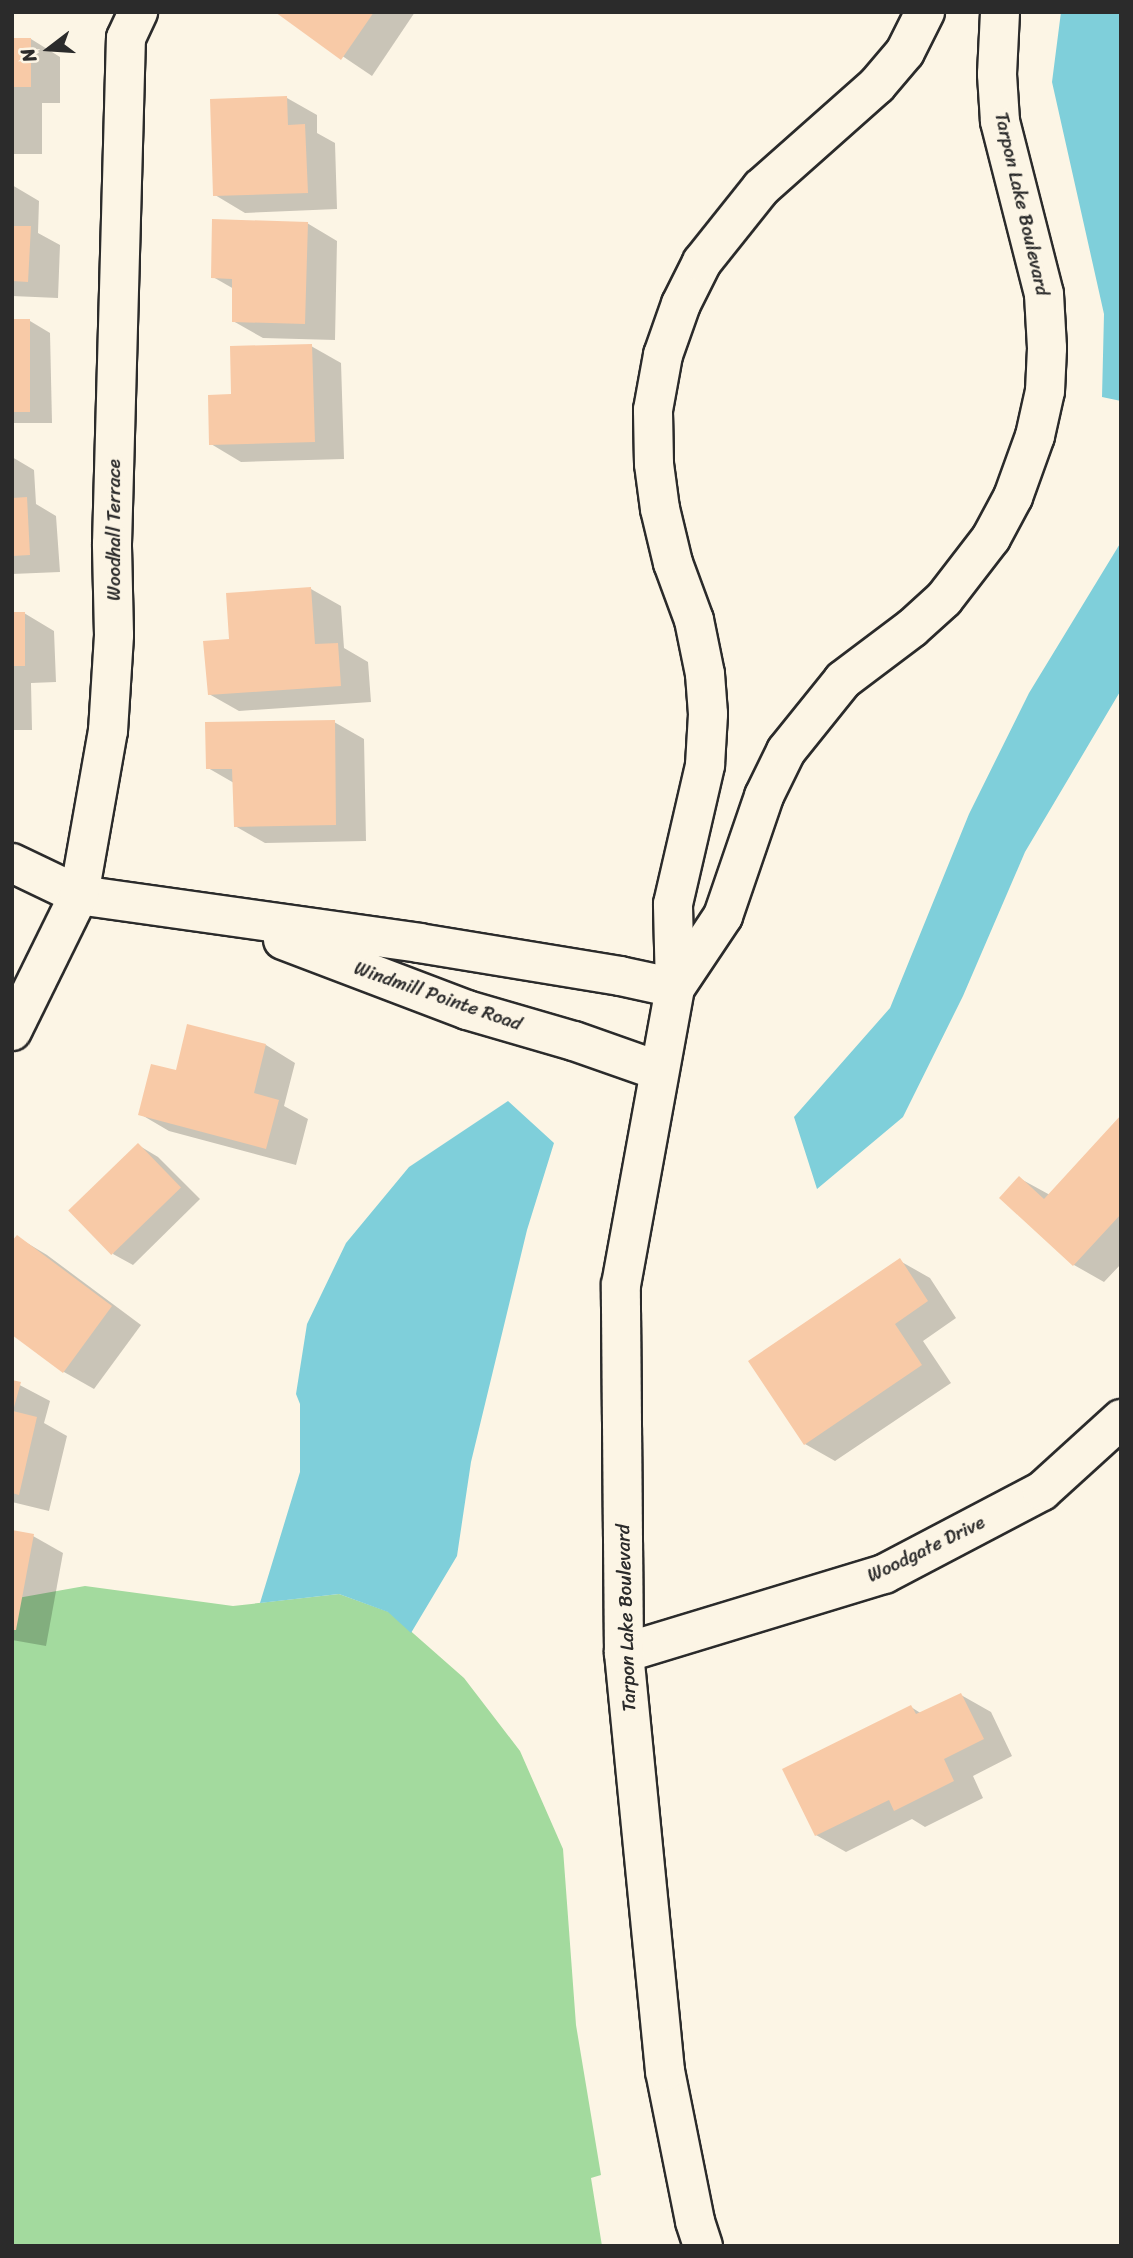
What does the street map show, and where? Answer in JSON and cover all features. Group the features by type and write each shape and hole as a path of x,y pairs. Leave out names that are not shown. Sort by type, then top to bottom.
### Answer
{"street":[{"name":"Woodhall Terrace","path":"12,1031 79,895 108,732 114,635 112,544 126,38 138,12"},
{"name":"Tarpon Lake Boulevard","path":"703,2246 695,2221 665,2071 624,1653 621,1285 675,988 673,904 705,765 708,714 705,674 697,633 660,509 654,464 653,410 663,355 681,304 702,262 728,226 761,188 877,85 905,52 925,12"},
{"name":"Tarpon Lake Boulevard","path":"675,988 723,916 759,808 786,751 842,680 912,628 944,599 991,538 1013,497 1035,436 1045,391 1047,348 1044,294 1000,121 997,75 1000,12"},
{"name":"Windmill Pointe Road","path":"12,863 79,895 432,945 620,976 675,988"},
{"name":"Windmill Pointe Road","path":"219,916 467,1010 574,1041 659,1071"},
{"name":"Woodgate Drive","path":"624,1653 884,1574 1042,1491 1121,1419"}],"green space":[{"path":"85,1586 233,1606 339,1594 389,1612 464,1678 520,1751 563,1849 576,2025 601,2175 591,2178 602,2246 12,2246 12,1599"}],"water":[{"path":"1061,12 1121,12 1121,401 1102,397 1104,314 1052,82"},
{"path":"1121,542 1121,690 1025,852 963,996 903,1117 817,1189 794,1117 890,1008 969,814 1029,693"},
{"path":"508,1101 554,1143 527,1230 471,1462 457,1556 411,1633 388,1612 339,1594 260,1603 300,1472 300,1404 296,1394 307,1324 346,1243 409,1167"}],"building":[{"path":"275,12 374,12 341,60"},
{"path":"12,38 31,38 31,87 12,87"},
{"path":"287,96 288,125 305,124 308,193 213,196 210,99"},
{"path":"212,219 308,222 305,324 232,322 232,279 211,278"},
{"path":"12,226 31,226 28,282 12,281"},
{"path":"12,319 30,319 30,412 12,412"},
{"path":"312,344 315,442 209,445 208,395 231,394 230,346"},
{"path":"27,497 30,555 12,556 12,498"},
{"path":"311,587 315,644 338,643 341,686 208,695 203,641 229,639 226,593"},
{"path":"12,612 25,612 25,666 12,666"},
{"path":"335,720 336,825 234,827 232,769 206,769 205,722"},
{"path":"187,1024 266,1044 254,1093 279,1100 266,1149 138,1115 151,1064 176,1070"},
{"path":"1121,1115 1121,1214 1073,1266 999,1198 1019,1176 1044,1199"},
{"path":"138,1143 181,1188 111,1255 68,1210"},
{"path":"17,1235 112,1306 63,1373 12,1335 12,1241"},
{"path":"900,1258 928,1301 895,1324 922,1365 804,1445 748,1361"},
{"path":"12,1380 21,1382 13,1411 37,1417 19,1495 12,1493"},
{"path":"12,1530 34,1534 16,1630 12,1630"},
{"path":"961,1693 984,1739 944,1759 954,1781 894,1811 889,1800 815,1836 782,1769 911,1705 916,1714"}]}
